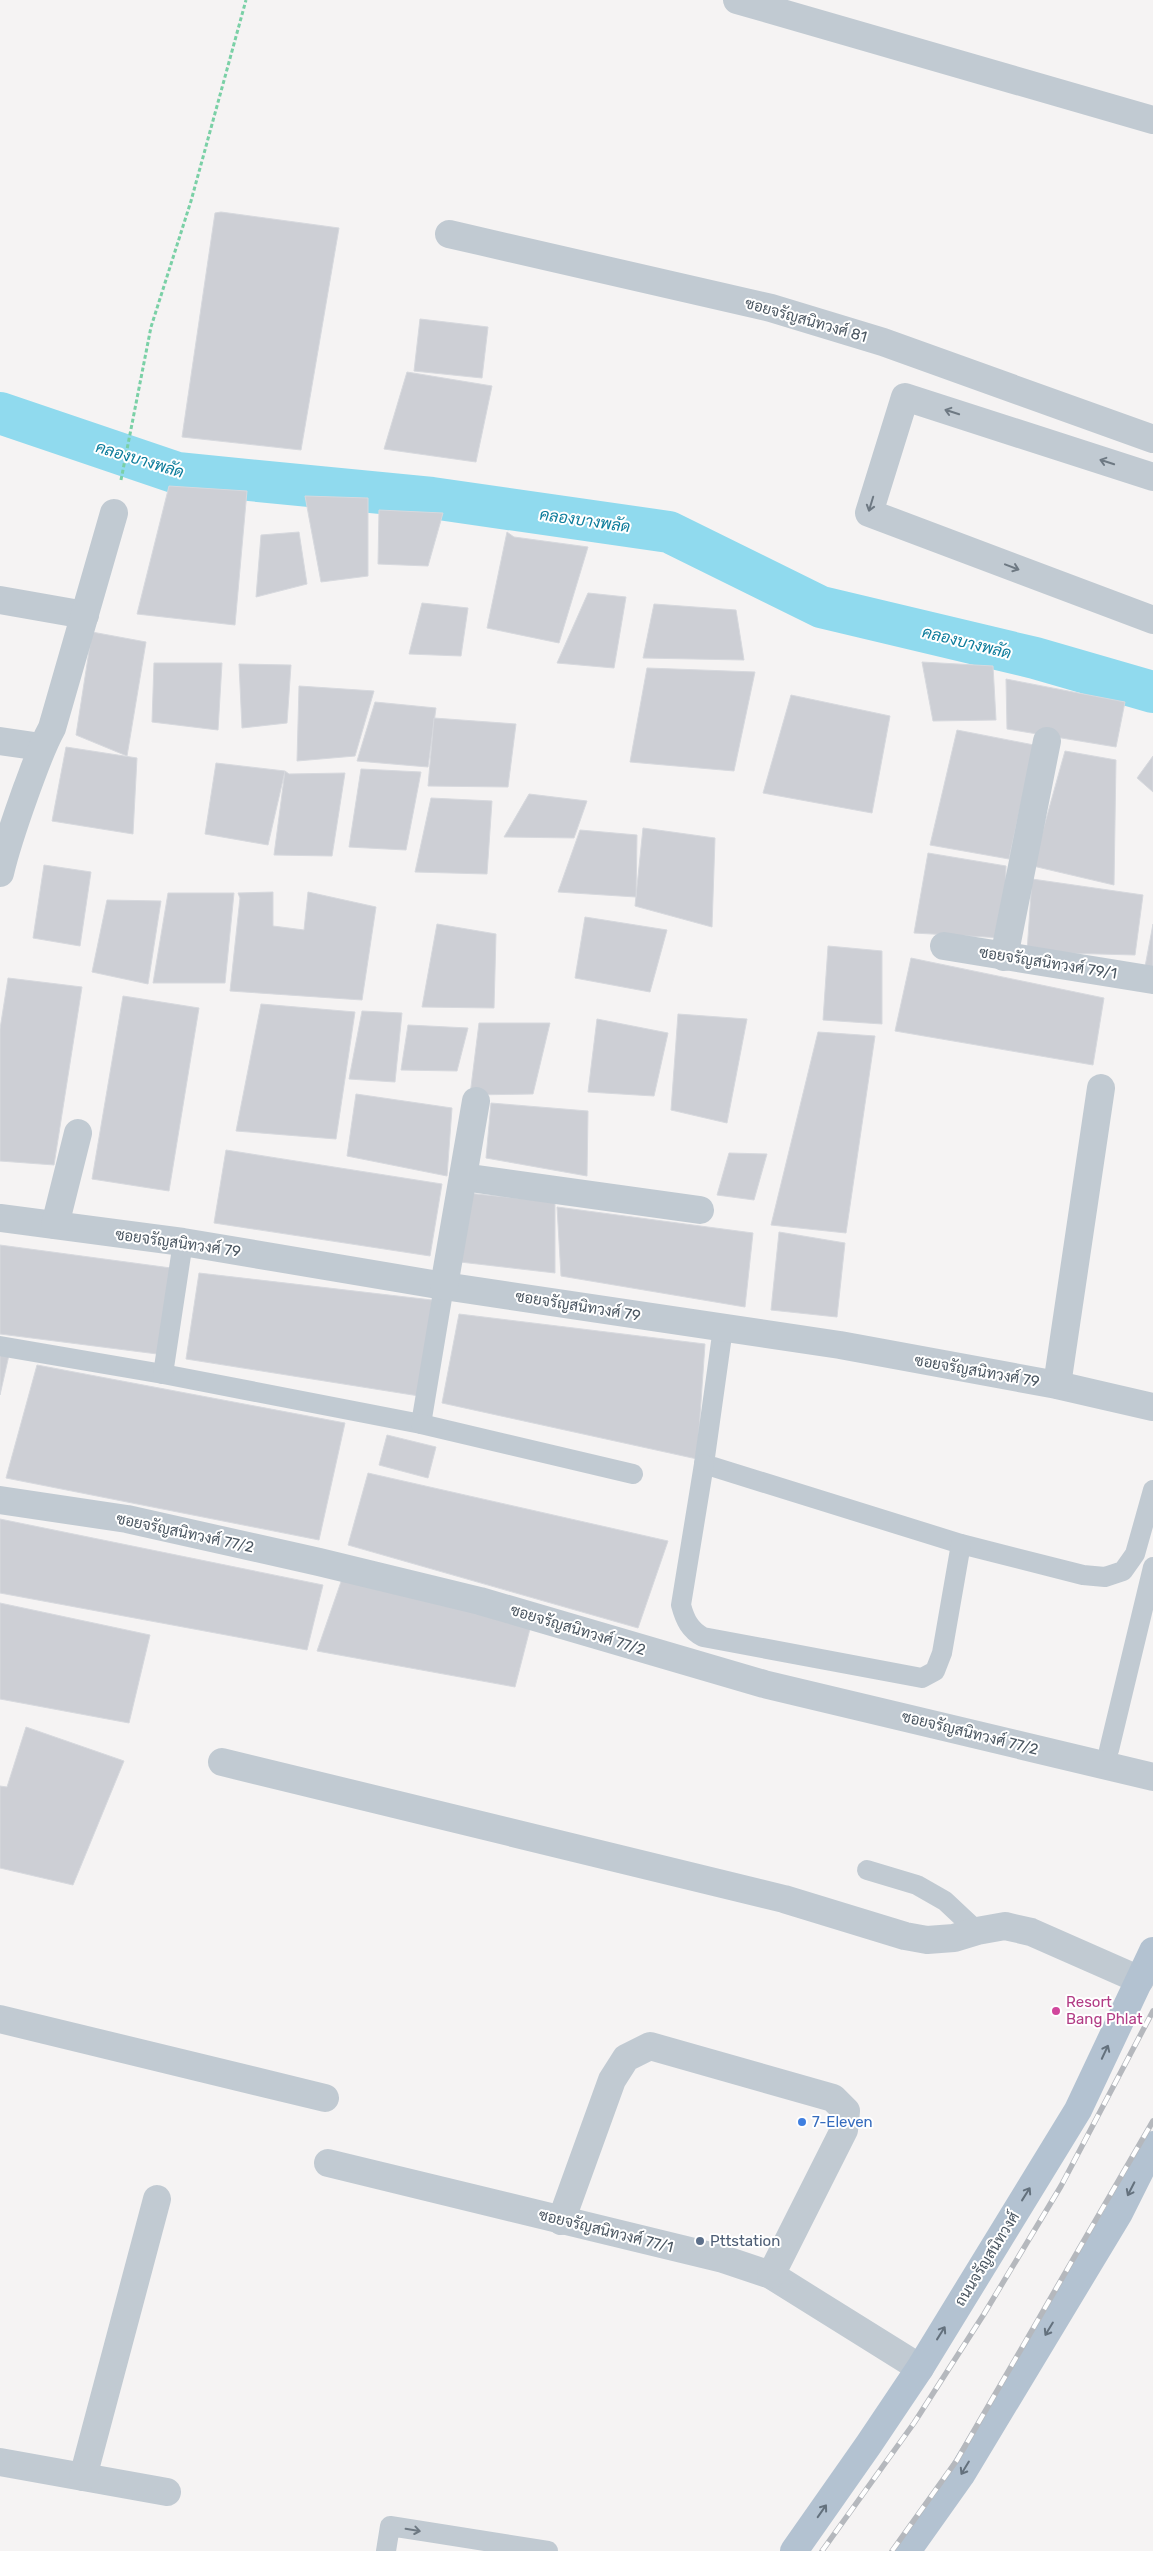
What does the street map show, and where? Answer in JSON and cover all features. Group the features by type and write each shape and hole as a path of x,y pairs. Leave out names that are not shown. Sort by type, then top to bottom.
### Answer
{"main road":[{"name":"ถนนจรัญสนิทวงศ์","path":"794,2551 870,2444 920,2368 1078,2110 1153,1951"},
{"path":"907,2551 961,2475 1119,2213 1153,2145"}],"street":[{"path":"737,0 1153,120"},
{"name":"ซอยจรัญสนิทวงศ์ 81","path":"449,234 771,308 883,342 1153,439"},
{"path":"1153,478 905,396 869,513 1153,620"},
{"path":"0,872 8,837 37,759 52,728 114,513"},
{"path":"0,600 84,615"},
{"path":"0,741 37,759"},
{"path":"1004,956 1047,741"},
{"name":"ซอยจรัญสนิทวงศ์ 79/1","path":"944,946 1153,980"},
{"path":"1057,1385 1101,1088"},
{"path":"444,1286 476,1101"},
{"path":"55,1225 78,1133"},
{"path":"463,1178 700,1210"},
{"name":"ซอยจรัญสนิทวงศ์ 79","path":"0,1218 183,1242 444,1286 840,1346 1057,1385 1153,1406"},
{"name":"ซอยจรัญสนิทวงศ์ 77/2","path":"0,1500 128,1519 338,1566 480,1601 764,1684 1153,1777"},
{"path":"222,1762 784,1899 905,1936 936,1940 954,1938 976,1931 1005,1926 1031,1932 1140,1980"},
{"path":"0,2019 325,2098"},
{"path":"561,2221 612,2080 626,2058 650,2046 833,2098 846,2112 844,2130 771,2276"},
{"name":"ซอยจรัญสนิทวงศ์ 77/1","path":"328,2163 722,2259 771,2276 920,2368"},
{"path":"83,2477 157,2199"},
{"path":"0,2462 167,2492"}],"lane":[{"path":"163,1374 183,1242"},
{"path":"421,1424 444,1286"},
{"path":"723,1328 704,1464 681,1605 684,1618 693,1632 704,1637 922,1678 936,1671 942,1653 961,1544"},
{"path":"0,1346 163,1374 421,1424 633,1474"},
{"path":"704,1464 961,1544 1083,1575 1106,1577 1123,1571 1135,1554 1153,1490"},
{"path":"1135,1554 1153,1564"},
{"path":"1109,1750 1149,1601 1153,1568"},
{"path":"867,1870 917,1885 945,1901 976,1931"},
{"path":"386,2551 390,2526 548,2551"}],"path":[{"path":"121,478 151,327 191,201 246,0"}],"building":[{"path":"221,212 339,228 301,450 182,437 215,213"},
{"path":"420,319 488,327 482,378 414,371"},
{"path":"407,372 492,386 476,462 384,449"},
{"path":"169,486 247,491 235,625 137,614"},
{"path":"305,496 368,498 368,576 321,582"},
{"path":"379,510 443,513 428,566 378,564"},
{"path":"299,532 307,584 256,597 261,535"},
{"path":"507,532 514,537 588,547 559,643 487,628"},
{"path":"588,593 626,597 614,668 557,663"},
{"path":"422,603 468,608 461,656 409,654"},
{"path":"654,604 736,610 744,660 643,658"},
{"path":"92,632 146,642 127,756 76,735"},
{"path":"922,662 993,666 996,720 933,721"},
{"path":"154,663 222,663 218,730 152,722"},
{"path":"239,664 291,665 287,723 242,728"},
{"path":"647,668 755,672 734,771 630,762"},
{"path":"1006,679 1125,702 1116,747 1007,729"},
{"path":"299,686 374,691 355,756 297,761"},
{"path":"791,695 890,716 872,813 763,793"},
{"path":"375,702 436,708 428,767 357,761"},
{"path":"434,718 516,724 508,787 428,786"},
{"path":"957,730 1034,745 1009,859 930,845"},
{"path":"66,747 137,758 133,834 52,821"},
{"path":"1065,751 1116,760 1114,885 1033,866"},
{"path":"1153,756 1153,792 1137,778"},
{"path":"216,763 285,771 268,845 205,834"},
{"path":"361,769 421,772 406,850 349,847"},
{"path":"285,771 289,774 345,773 332,856 274,855"},
{"path":"529,794 587,801 574,838 504,837"},
{"path":"431,798 492,801 487,874 415,872"},
{"path":"643,828 715,838 712,927 635,906"},
{"path":"580,830 637,835 636,897 558,892"},
{"path":"928,853 1006,866 1004,938 914,933"},
{"path":"44,865 91,872 80,946 33,938"},
{"path":"1032,879 1143,895 1135,955 1027,952"},
{"path":"273,892 273,926 304,930 308,892 376,907 362,1000 230,991 240,898 238,893"},
{"path":"168,893 234,893 225,983 153,983"},
{"path":"107,900 161,901 148,984 92,972"},
{"path":"585,917 667,930 650,992 575,978"},
{"path":"437,924 496,934 494,1008 422,1007"},
{"path":"1153,924 1153,973 1144,972"},
{"path":"828,946 882,951 882,1024 823,1020"},
{"path":"911,958 1104,998 1093,1065 895,1031"},
{"path":"8,978 82,987 54,1165 0,1161 0,1029"},
{"path":"123,996 199,1008 169,1191 92,1179"},
{"path":"261,1004 355,1012 336,1139 236,1131"},
{"path":"362,1011 402,1013 395,1082 349,1079"},
{"path":"678,1014 747,1019 727,1123 671,1110"},
{"path":"597,1019 668,1033 654,1096 588,1092"},
{"path":"479,1023 550,1023 533,1094 470,1095"},
{"path":"408,1025 468,1028 457,1071 401,1070"},
{"path":"818,1032 875,1036 846,1233 771,1225"},
{"path":"356,1094 452,1108 447,1176 347,1156"},
{"path":"491,1103 588,1111 587,1176 486,1158"},
{"path":"226,1150 442,1184 430,1256 214,1223"},
{"path":"729,1153 767,1154 754,1200 717,1195"},
{"path":"467,1193 555,1202 555,1273 460,1262"},
{"path":"557,1207 753,1233 745,1307 561,1276"},
{"path":"779,1232 845,1243 837,1317 771,1310"},
{"path":"0,1245 171,1268 165,1355 0,1334"},
{"path":"199,1273 432,1300 419,1396 186,1359"},
{"path":"459,1314 705,1344 697,1459 442,1403"},
{"path":"0,1354 9,1355 0,1395"},
{"path":"37,1365 345,1423 319,1540 6,1478"},
{"path":"387,1435 436,1447 428,1478 379,1465"},
{"path":"368,1473 668,1541 638,1628 348,1545"},
{"path":"0,1519 323,1585 307,1650 0,1593"},
{"path":"343,1576 532,1621 515,1687 317,1651"},
{"path":"0,1603 150,1635 129,1723 0,1699"},
{"path":"26,1727 124,1761 73,1885 0,1868 0,1786 7,1787"}],"waterway":[{"name":"คลองบางพลัด","path":"0,413 177,473 432,498 669,532 821,607 1035,658 1153,692"}],"railway":[{"path":"822,2551 914,2423 984,2314 1061,2186 1153,2011"},
{"path":"892,2551 957,2460 1153,2121"}],"place":[{"name":"Resort Bang Phlat","path":"1056,2011"},
{"name":"7-Eleven","path":"802,2122"},
{"name":"Pttstation","path":"700,2241"}]}
